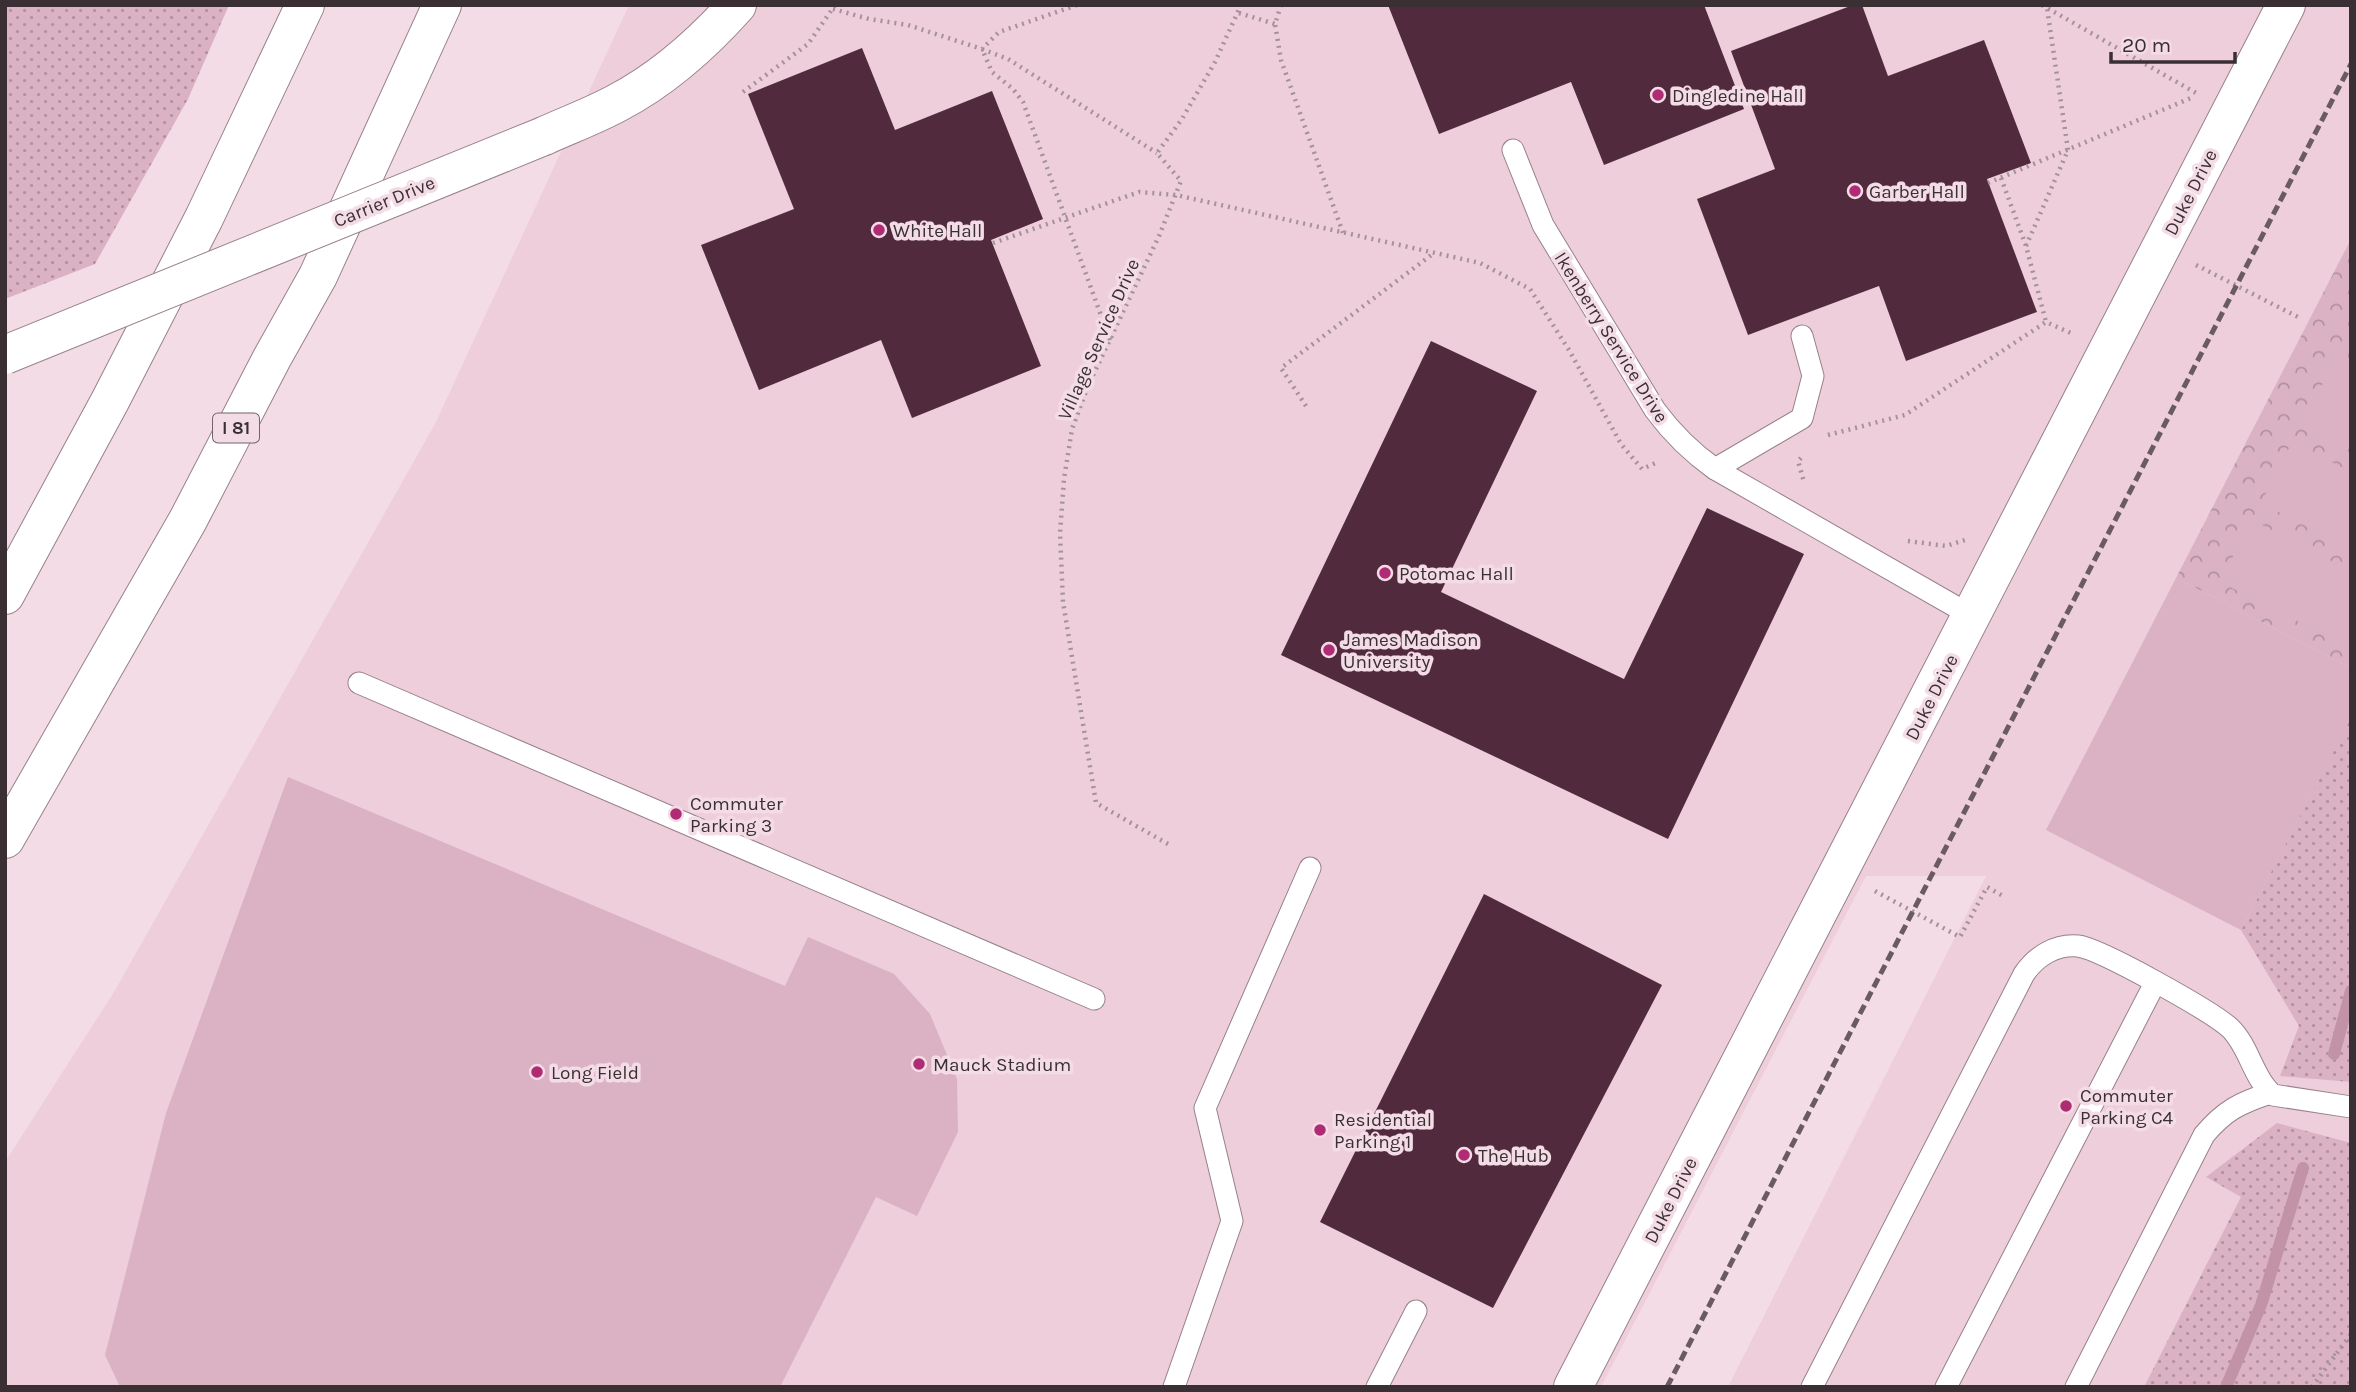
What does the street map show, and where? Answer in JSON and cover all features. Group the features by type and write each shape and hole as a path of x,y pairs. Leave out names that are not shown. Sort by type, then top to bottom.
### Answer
{"main road":[{"path":"5,595 110,401 198,230 305,5"},
{"name":"I 81","path":"5,839 188,520 318,276 442,5"},
{"name":"Carrier Drive","path":"5,355 544,136 617,103 674,65 707,37 737,5"},
{"name":"Duke Drive","path":"1573,1387 2286,5"}],"lane":[{"name":"Ikenberry Service Drive","path":"1513,150 1544,225 1655,410 1688,449 1715,469 1972,616"},
{"path":"1715,469 1802,418 1813,376 1802,336"},
{"path":"359,683 1094,999"},
{"path":"1174,1387 1232,1221 1205,1108 1310,868"},
{"path":"1812,1387 2026,970 2048,951 2076,946 2094,951 2220,1020 2231,1029 2270,1093"},
{"path":"1945,1387 2155,983"},
{"path":"2076,1387 2204,1135 2218,1118 2240,1103 2270,1093 2351,1107"},
{"path":"1377,1387 1416,1311"}],"path":[{"path":"982,49 999,32 1077,5"},
{"path":"1157,153 1182,119 1215,62 1241,5"},
{"path":"1281,5 1275,24 1281,60 1343,233"},
{"path":"743,92 808,44 834,7 869,19 908,25 1008,59 1157,153 1181,181 1176,195"},
{"path":"1988,183 2198,95 2045,7"},
{"path":"2026,246 2068,150 2045,7"},
{"path":"1239,13 1275,24"},
{"path":"982,49 992,72 1013,89 1023,102 1110,340"},
{"path":"2001,178 2026,246 2046,322"},
{"path":"993,243 1139,192 1176,195 1480,263 1530,289 1569,350 1621,444 1642,469 1688,449"},
{"name":"Village Service Drive","path":"1168,844 1096,803 1063,602 1060,533 1064,479 1072,429 1088,386 1176,195"},
{"path":"2162,247 2298,317"},
{"path":"1306,406 1281,368 1434,253"},
{"path":"2046,322 2108,351"},
{"path":"1816,438 1905,415 2046,322"},
{"path":"1804,454 1798,461 1803,481 1808,487"},
{"path":"1908,541 1946,546 1969,539 2014,534"},
{"path":"1840,872 1960,937 1987,887 2003,896"},
{"path":"2312,1387 2351,1334"}],"shaded area":[{"name":"James Madison University","path":"629,5 2351,5 2351,1387 1728,1387 1986,876 1866,876 1601,1387 5,1387 5,1162 114,992 435,424"}],"green space":[{"path":"5,5 229,5 188,99 95,264 5,299"},
{"path":"2351,239 2351,668 2176,578"},
{"path":"2333,364 2351,373 2351,450 2301,425"},
{"path":"2292,442 2351,472 2351,549 2261,503"},
{"path":"2252,520 2351,571 2351,648 2220,582"},
{"path":"2176,578 2351,668 2351,718 2241,930 2046,830"},
{"path":"2351,717 2351,1082 2280,1076 2299,1026 2241,930"},
{"name":"Long Field","path":"288,777 785,986 808,937 894,974 930,1014 957,1079 958,1132 917,1216 876,1197 780,1387 120,1387 105,1355 166,1113"},
{"path":"2277,1123 2351,1143 2351,1387 2144,1387 2241,1197 2206,1177"}],"building":[{"name":"Dingledine Hall","path":"1388,5 1704,5 1744,109 1604,165 1571,82 1439,134"},
{"name":"Garber Hall","path":"1853,5 1862,5 1888,76 1984,40 2031,163 1987,179 2037,312 1906,361 1879,286 1748,335 1697,199 1775,169 1731,51"},
{"name":"White Hall","path":"862,48 895,130 992,91 1043,219 991,240 1041,366 912,418 881,340 759,390 701,245 794,209 748,94"},
{"name":"Potomac Hall","path":"1431,341 1537,391 1441,592 1624,679 1707,508 1804,554 1668,839 1281,655"},
{"name":"The Hub","path":"1484,894 1662,985 1493,1308 1320,1222"}],"waterway":[{"path":"2334,1054 2351,991"},
{"path":"2226,1387 2261,1305 2303,1168"}],"railway":[{"path":"1667,1387 2351,64"}],"place":[{"name":"Dingledine Hall","path":"1658,95"},
{"name":"Garber Hall","path":"1855,191"},
{"name":"White Hall","path":"879,230"},
{"name":"Potomac Hall","path":"1385,573"},
{"name":"James Madison University","path":"1329,650"},
{"name":"Commuter Parking 3","path":"676,814"},
{"name":"Mauck Stadium","path":"919,1064"},
{"name":"Long Field","path":"537,1072"},
{"name":"Commuter Parking C4","path":"2066,1106"},
{"name":"Residential Parking 1","path":"1320,1130"},
{"name":"The Hub","path":"1464,1155"}]}
